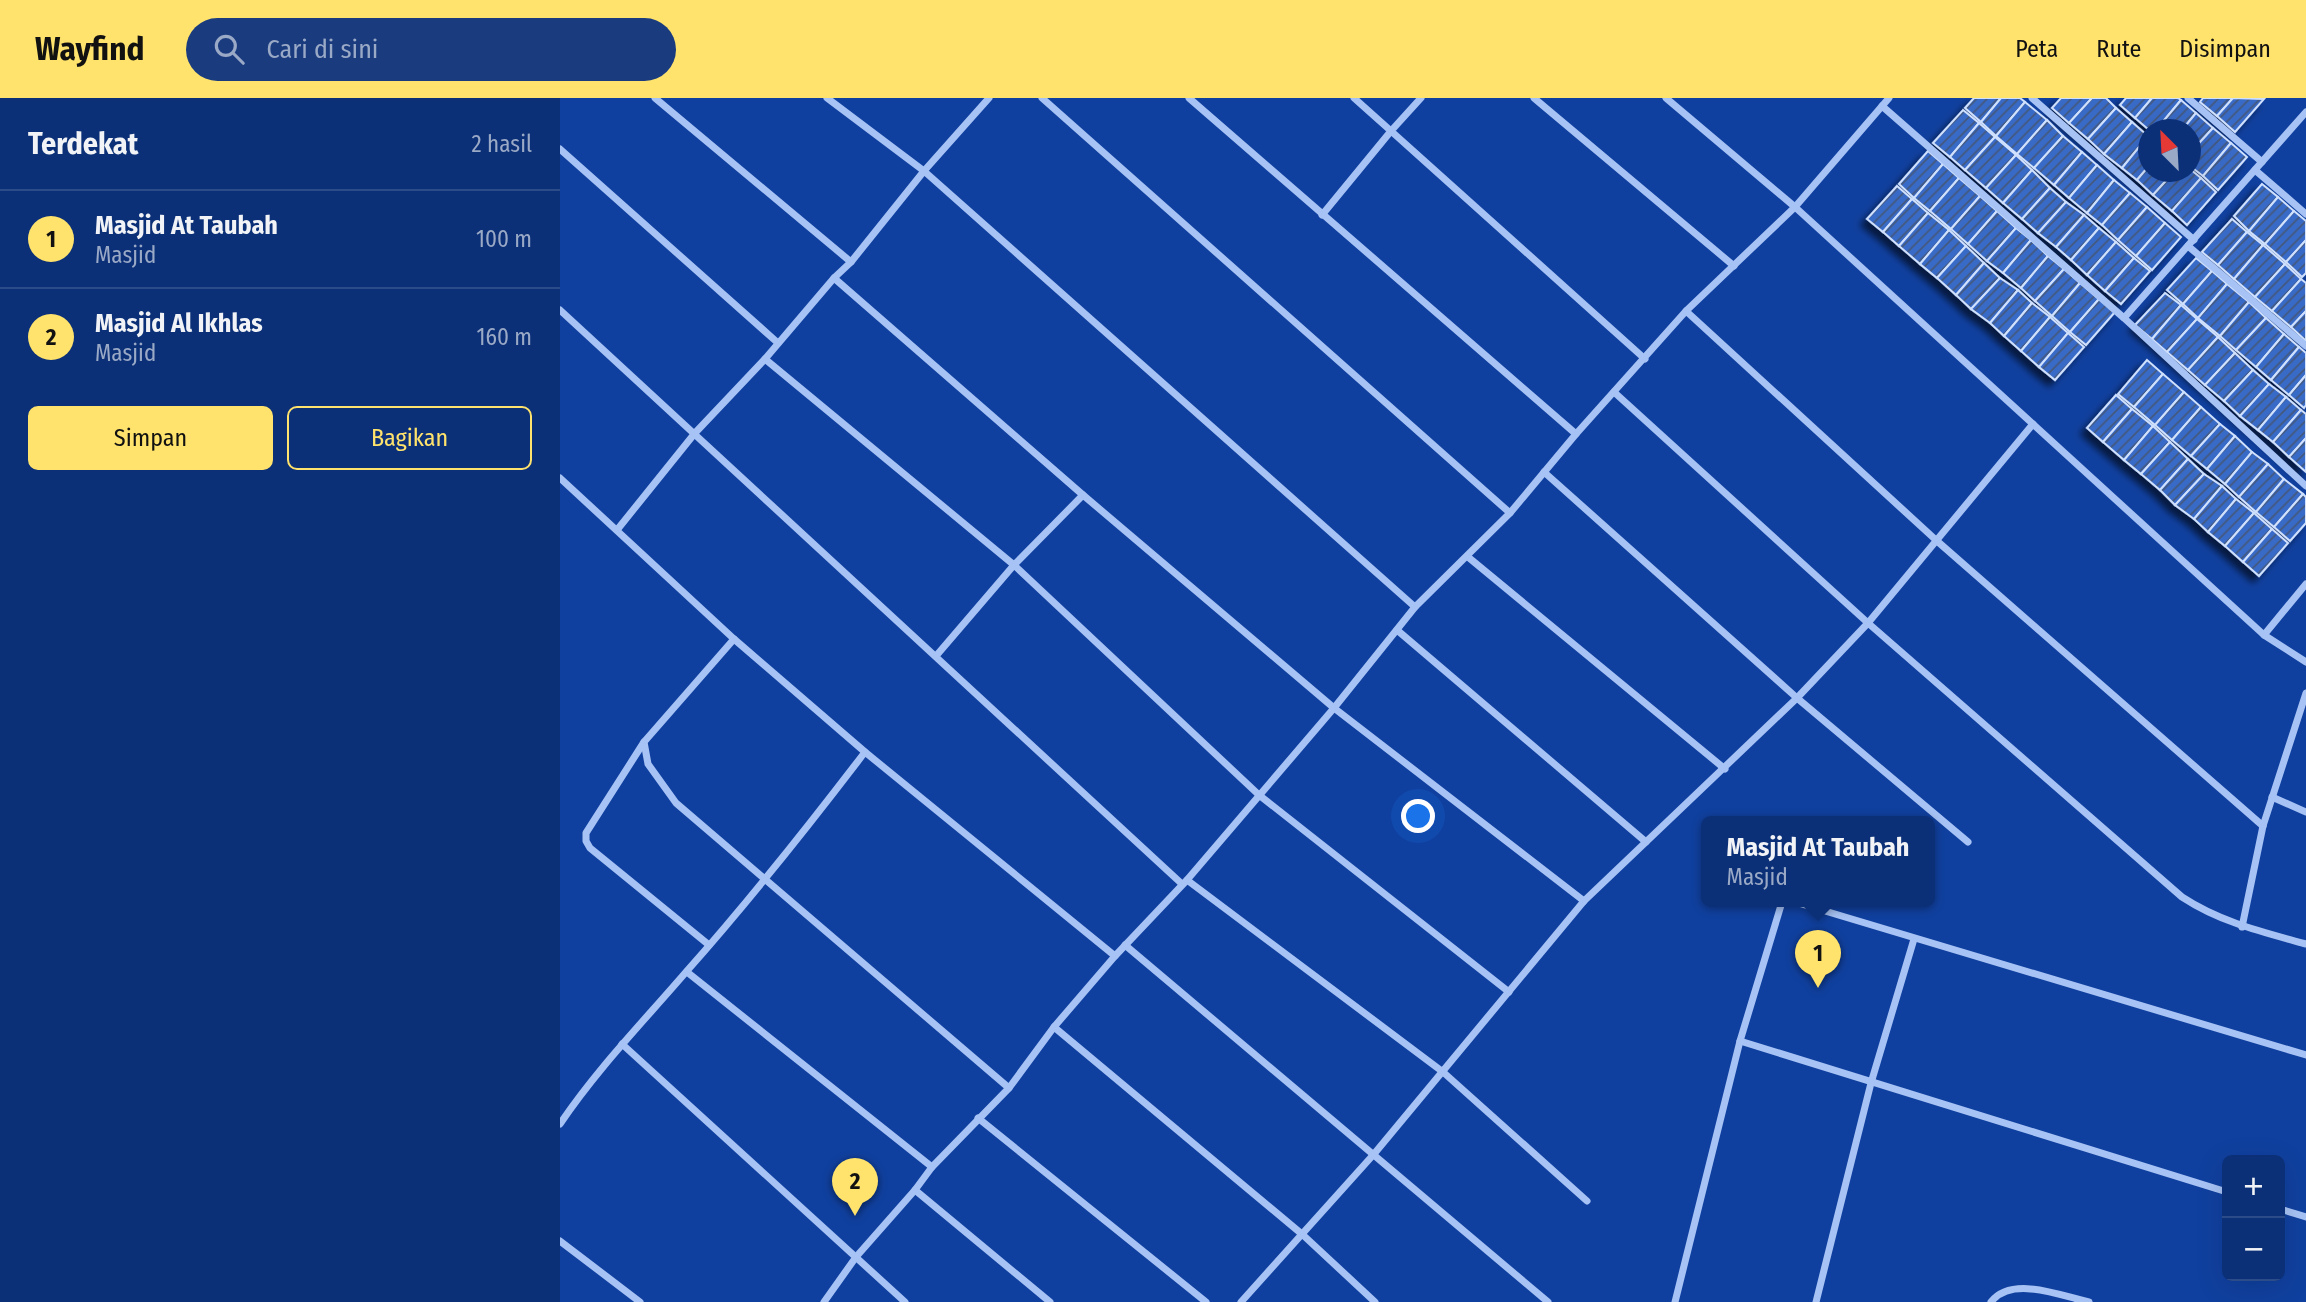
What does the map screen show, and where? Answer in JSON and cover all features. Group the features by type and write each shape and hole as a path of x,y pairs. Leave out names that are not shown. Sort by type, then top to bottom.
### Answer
{"street":[{"path":"655,98 851,262"},
{"path":"827,98 924,171 1415,607"},
{"path":"617,530 695,433 851,262 924,171 989,98"},
{"path":"1042,98 1510,513"},
{"path":"1189,98 1576,434"},
{"path":"1354,98 1645,359"},
{"path":"1322,215 1420,98"},
{"path":"1534,98 1734,265"},
{"path":"1666,98 1795,207 2264,635 2306,662"},
{"path":"824,1302 856,1257 932,1167 1009,1088 1054,1027 1115,956 1185,882 1334,708 1415,607 1510,513 1576,434 1686,312 1795,207 1889,98"},
{"path":"2032,98 2306,346"},
{"path":"2188,98 2262,162"},
{"path":"1882,106 2124,318 2306,486"},
{"path":"2124,318 2306,112"},
{"path":"560,149 778,343"},
{"path":"2255,170 2306,214"},
{"path":"834,278 1083,495 1334,708 1584,901"},
{"path":"560,310 1185,882 1443,1072 1587,1201"},
{"path":"1686,312 1937,541 2263,826"},
{"path":"765,359 1014,565 1259,795 1509,992"},
{"path":"1614,392 1868,623 2182,897 2207,913 2306,944"},
{"path":"1241,1302 1374,1154 1584,901 1725,769 1868,623 2033,424"},
{"path":"1544,472 1797,698 1968,842"},
{"path":"560,478 734,639 864,752 1115,956"},
{"path":"936,656 1014,565 1083,495"},
{"path":"1468,557 1725,769"},
{"path":"2264,635 2306,584"},
{"path":"1397,629 1646,842"},
{"path":"709,945 590,848 586,833 644,742 734,639"},
{"path":"2242,926 2263,826 2306,693"},
{"path":"644,742 648,764 676,803 1009,1088"},
{"path":"560,1124 622,1044 765,880 864,752"},
{"path":"2272,797 2306,812"},
{"path":"1675,1302 1740,1041 1780,907"},
{"path":"1811,907 2306,1055"},
{"path":"1815,1302 1871,1083 1914,939"},
{"path":"1125,945 1548,1302"},
{"path":"687,972 932,1167"},
{"path":"1054,1027 1303,1235 1375,1302"},
{"path":"1740,1041 2222,1190"},
{"path":"622,1044 905,1302"},
{"path":"978,1118 1206,1302"},
{"path":"915,1190 1050,1302"},
{"path":"2285,1211 2306,1217"},
{"path":"560,1241 640,1302"},
{"path":"1991,1302 1997,1295 2022,1287 2089,1302"}],"building":[{"path":"1974,98 2001,98 1981,122 1965,108"},
{"path":"2001,98 2020,98 2025,102 1996,136 1981,122"},
{"path":"2061,98 2092,98 2069,123 2052,108"},
{"path":"2092,98 2106,98 2116,108 2088,139 2069,123"},
{"path":"2126,98 2152,98 2135,118 2120,105"},
{"path":"2152,98 2181,100 2165,119 2138,121 2135,118"},
{"path":"2203,98 2233,98 2217,116 2200,102"},
{"path":"2233,98 2264,99 2235,132 2217,116"},
{"path":"2181,100 2196,113 2191,119 2165,119"},
{"path":"2025,102 2047,120 2017,154 1996,136"},
{"path":"2116,108 2132,122 2104,154 2088,139"},
{"path":"1963,110 1979,123 1950,157 1933,143"},
{"path":"2196,113 2213,128 2201,141 2201,119 2191,119"},
{"path":"2047,120 2063,136 2034,168 2017,154"},
{"path":"2132,122 2138,127 2138,148 2122,168 2104,154"},
{"path":"1979,123 1995,137 1965,170 1950,157"},
{"path":"2213,128 2231,143 2203,176 2201,174 2201,141"},
{"path":"2063,136 2082,152 2054,185 2034,168"},
{"path":"1995,137 2016,155 1986,188 1965,170"},
{"path":"2231,143 2247,157 2218,190 2203,176"},
{"path":"2138,148 2138,179 2122,168"},
{"path":"1928,151 1943,164 1914,198 1899,184"},
{"path":"2082,152 2097,165 2069,198 2054,185"},
{"path":"2016,155 2032,170 2003,203 1986,188"},
{"path":"1943,164 1959,178 1930,211 1914,198"},
{"path":"2097,165 2114,180 2087,213 2069,198"},
{"path":"2032,170 2050,188 2022,219 2003,203"},
{"path":"1959,178 1980,196 1951,229 1930,211"},
{"path":"2201,178 2216,192 2187,225 2172,211 2197,182 2201,182"},
{"path":"2114,180 2130,193 2102,225 2087,213"},
{"path":"2139,182 2165,182 2153,195"},
{"path":"2165,182 2197,182 2172,211 2153,195"},
{"path":"2262,184 2278,197 2249,231 2234,216"},
{"path":"1897,186 1912,199 1883,232 1867,219"},
{"path":"2050,188 2066,202 2038,233 2022,219"},
{"path":"2130,193 2147,207 2118,240 2102,225"},
{"path":"1980,196 1997,211 1968,244 1951,229"},
{"path":"2278,197 2294,211 2265,244 2249,231"},
{"path":"1912,199 1928,213 1899,246 1883,232"},
{"path":"2066,202 2084,215 2056,247 2038,233"},
{"path":"2147,207 2165,223 2136,256 2118,240"},
{"path":"1997,211 2016,228 1987,261 1968,244"},
{"path":"2294,211 2306,221 2306,240 2286,262 2265,244"},
{"path":"1928,213 1949,230 1920,264 1899,246"},
{"path":"2084,215 2099,228 2071,260 2056,247"},
{"path":"2232,219 2247,232 2218,265 2202,252"},
{"path":"2165,223 2181,237 2152,270 2136,256"},
{"path":"2016,228 2031,240 2003,273 1987,261"},
{"path":"2099,228 2116,242 2087,275 2071,260"},
{"path":"1949,230 1966,246 1937,278 1920,264"},
{"path":"2247,232 2263,245 2234,279 2218,265"},
{"path":"2031,240 2048,256 2021,288 2003,273"},
{"path":"2306,240 2306,273 2302,277 2286,262"},
{"path":"2116,242 2134,258 2105,291 2087,275"},
{"path":"2263,245 2285,264 2255,297 2234,279"},
{"path":"1966,246 1984,263 1956,295 1937,278"},
{"path":"2048,256 2064,269 2035,301 2021,288"},
{"path":"2134,258 2150,271 2121,304 2105,291"},
{"path":"2196,258 2212,271 2183,304 2167,290"},
{"path":"1984,263 2000,278 1971,309 1956,295"},
{"path":"2285,264 2301,279 2272,311 2255,297"},
{"path":"2064,269 2080,283 2052,316 2035,301"},
{"path":"2212,271 2227,284 2198,318 2183,304"},
{"path":"2000,278 2018,290 1990,323 1971,309"},
{"path":"2301,279 2306,283 2306,311 2291,327 2272,311"},
{"path":"2080,283 2099,299 2070,332 2052,316"},
{"path":"2227,284 2249,302 2220,336 2198,318"},
{"path":"2018,290 2032,303 2004,336 1990,323"},
{"path":"2165,293 2181,305 2152,339 2135,325"},
{"path":"2099,299 2115,312 2086,345 2070,332"},
{"path":"2249,302 2266,318 2236,350 2220,336"},
{"path":"2032,303 2050,317 2021,351 2004,336"},
{"path":"2181,305 2197,319 2167,352 2152,339"},
{"path":"2306,311 2306,341 2291,327"},
{"path":"2050,317 2068,333 2039,367 2021,351"},
{"path":"2266,318 2284,334 2256,367 2236,350"},
{"path":"2197,319 2218,337 2188,370 2167,352"},
{"path":"2068,333 2084,347 2055,380 2039,367"},
{"path":"2284,334 2299,347 2271,380 2256,367"},
{"path":"2218,337 2235,353 2205,385 2188,370"},
{"path":"2299,347 2306,353 2306,375 2289,395 2271,380"},
{"path":"2235,353 2253,370 2224,401 2205,385"},
{"path":"2147,360 2163,374 2134,407 2118,394"},
{"path":"2253,370 2269,384 2240,416 2224,401"},
{"path":"2163,374 2184,392 2155,425 2134,407"},
{"path":"2306,375 2306,405 2304,408 2289,395"},
{"path":"2269,384 2286,397 2258,430 2240,416"},
{"path":"2184,392 2201,407 2172,440 2155,425"},
{"path":"2116,395 2132,409 2103,442 2087,428"},
{"path":"2286,397 2301,410 2273,442 2258,430"},
{"path":"2201,407 2220,424 2191,456 2172,440"},
{"path":"2132,409 2153,426 2124,460 2103,442"},
{"path":"2301,410 2306,414 2306,438 2289,457 2273,442"},
{"path":"2220,424 2235,436 2207,469 2191,456"},
{"path":"2153,426 2170,442 2141,474 2124,460"},
{"path":"2235,436 2252,452 2225,484 2207,469"},
{"path":"2306,438 2306,472 2289,457"},
{"path":"2170,442 2188,459 2160,490 2141,474"},
{"path":"2252,452 2268,464 2239,497 2225,484"},
{"path":"2188,459 2204,474 2175,505 2160,490"},
{"path":"2268,464 2284,479 2256,512 2239,497"},
{"path":"2204,474 2222,486 2194,519 2175,505"},
{"path":"2284,479 2303,494 2274,527 2256,512"},
{"path":"2222,486 2236,499 2208,532 2194,519"},
{"path":"2303,494 2306,497 2306,523 2290,541 2274,527"},
{"path":"2236,499 2254,513 2225,546 2208,532"},
{"path":"2254,513 2272,529 2243,562 2225,546"},
{"path":"2272,529 2288,543 2259,576 2243,562"}],"place":[{"name":"Masjid At Taubah","path":"1818,988"},
{"name":"Masjid Al Ikhlas","path":"855,1216"}]}
